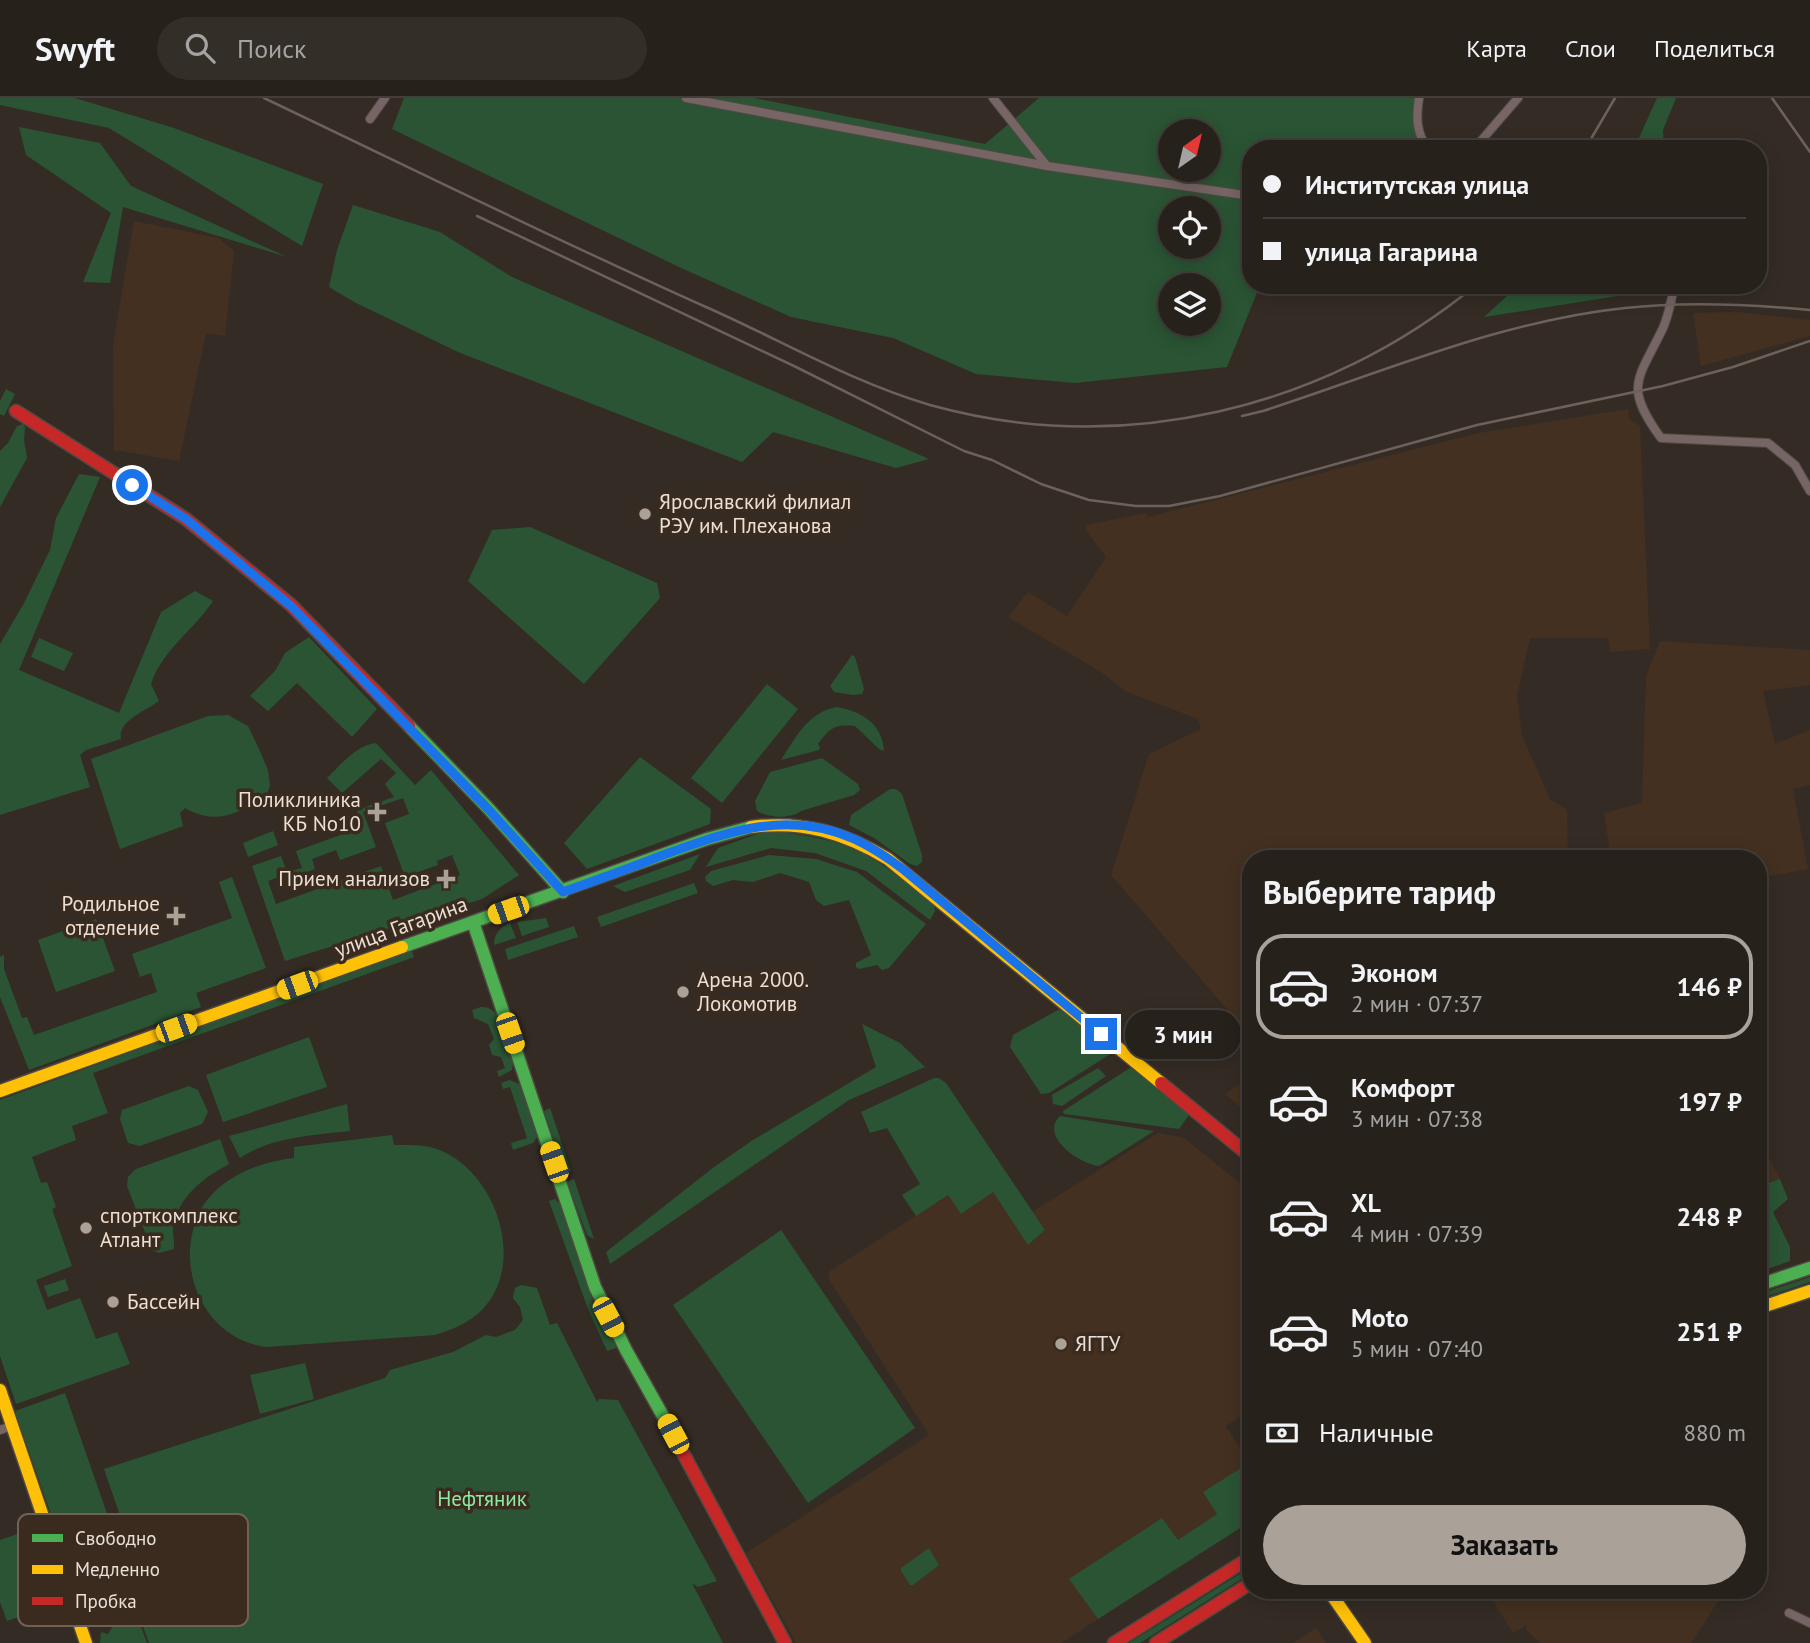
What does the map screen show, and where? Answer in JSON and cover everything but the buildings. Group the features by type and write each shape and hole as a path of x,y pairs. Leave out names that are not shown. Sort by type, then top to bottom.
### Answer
{"street":[{"path":"370,119 385,98"},
{"path":"686,98 1046,166 1242,196"},
{"path":"993,98 1046,166"},
{"path":"1419,98 1417,114 1421,140"},
{"path":"1482,140 1518,98"},
{"path":"1673,294 1665,325 1645,362 1636,391 1643,414 1661,438 1768,443 1795,465 1810,491"},
{"path":"16,411 186,519 291,606 489,810 563,892"},
{"name":"улица Гагарина","path":"0,1091 726,832 762,825 800,826 852,838 878,851 904,870 1242,1150"},
{"path":"473,922 595,1287 626,1350 785,1643"},
{"path":"1767,1282 1810,1268"},
{"path":"1767,1305 1810,1291"},
{"path":"0,1390 6,1428 38,1514"},
{"path":"1114,1643 1242,1563"},
{"path":"1156,1643 1242,1589"},
{"path":"1335,1599 1365,1643"},
{"path":"1789,1613 1810,1623"},
{"path":"80,1626 86,1643"}],"shaded area":[{"path":"134,221 218,238 234,251 225,336 206,333 179,461 114,450 113,344"},
{"path":"1737,312 1810,320 1810,336 1701,366 1693,313"},
{"path":"1628,409 1629,419 1640,426 1650,649 1610,652 1608,638 1530,638 1517,696 1522,736 1550,799 1567,810 1568,850 1242,850 1242,1027 1111,875 1149,754 1201,729 1198,719 1125,691 1101,672 1008,617 1028,592 1067,616 1106,557 1085,529 1086,525 1146,513 1148,517 1479,433"},
{"path":"1660,641 1810,650 1810,685 1763,691 1775,744 1810,730 1810,785 1793,789 1808,869 1767,877 1767,850 1610,850 1604,813 1642,803 1646,676"},
{"path":"1242,1082 1242,1108 1225,1094"},
{"name":"ЯГТУ","path":"1158,1133 1184,1138 1242,1185 1242,1416 1226,1426 1242,1452 1242,1527 1061,1643 796,1643 746,1553 929,1435 828,1278 830,1271 948,1195 993,1192 1029,1244 1045,1230 1032,1212"},
{"path":"1767,1154 1780,1179 1767,1183"},
{"path":"1492,1599 1720,1599 1691,1643 1540,1643 1526,1629 1527,1625 1513,1633"},
{"path":"1316,1628 1326,1643 1293,1643"}],"green space":[{"path":"0,98 75,98 174,128 323,184 302,246 109,128 0,105"},
{"path":"404,98 754,98 985,144 1039,98 1421,98 1417,129 1426,140 1242,140 1242,294 1256,294 1227,367 1075,383 976,374 893,338 791,317 679,267 392,129"},
{"path":"1657,98 1676,98 1663,130 1664,140 1638,140"},
{"path":"19,127 100,143 131,186 287,257 123,207 110,283 83,282 111,213 26,155"},
{"path":"353,205 440,232 512,277 929,459 896,468 773,432 742,462 458,352 354,302 329,287 337,250"},
{"path":"1509,294 1630,294 1484,317"},
{"path":"6,389 15,394 4,416 0,414 0,401"},
{"path":"23,424 27,458 0,507 0,451 8,443 17,426"},
{"path":"79,474 100,477 19,670 119,713 161,612 195,591 213,601 170,650 156,672 151,684 159,701 128,721 121,733 121,739 86,750 80,755 90,787 0,815 0,644 50,550 56,518"},
{"path":"530,527 657,583 660,598 584,684 468,581 492,530"},
{"path":"309,637 377,709 352,737 297,683 268,711 250,696 275,671 285,653"},
{"path":"39,638 73,653 64,671 31,657"},
{"path":"852,655 855,657 864,689 862,694 834,692 830,686"},
{"path":"767,684 798,709 722,803 691,778"},
{"path":"837,707 855,712 869,720 879,733 884,751 855,726 842,726 833,728 826,734 818,744 819,750 781,760 810,720"},
{"path":"228,715 248,726 259,749 268,770 270,786 265,799 226,816 207,816 185,808 180,813 183,826 120,849 91,759 208,716"},
{"path":"376,743 415,785 431,770 519,875 482,899 285,961 252,866 281,856 287,872 302,868 296,851 360,828 357,810 394,797 385,784 396,773 381,759 342,793 327,778 349,756","holes":["403,798 409,814 385,823 405,877 438,865 437,861 452,855 460,875 393,900 381,866 276,904 268,881 278,877 280,882 315,869 312,859 336,850 340,860 376,847 363,812"]},
{"path":"640,757 711,809 710,824 587,869 564,843"},
{"path":"822,758 858,784 860,790 854,795 797,814 773,816 757,811 755,801 770,772"},
{"path":"890,789 896,789 902,794 922,855 922,862 917,866 849,825 851,815"},
{"path":"273,831 278,845 248,857 243,843"},
{"path":"779,832 826,840 864,854 934,904 935,911 930,920 866,871 815,853 771,848 706,867 718,848 760,833"},
{"path":"700,854 690,870 625,892 613,886"},
{"path":"769,855 816,859 857,872 926,924 889,968 882,970 877,965 859,969 856,963 871,955 849,900 824,906 816,900 809,882 780,873 753,882 733,880 713,886 706,881 705,877 711,871"},
{"path":"232,877 266,968 196,993 201,1007 29,1070 0,997 0,957 4,955 4,969 22,1018 27,1017 34,1035 157,992 151,973 140,977 132,954 232,918 219,882"},
{"path":"694,883 698,893 601,927 597,917"},
{"path":"546,918 549,927 522,936 517,922"},
{"path":"96,919 115,971 56,992 38,940"},
{"path":"510,923 516,938 494,945 498,931"},
{"path":"574,926 578,937 508,960 505,949"},
{"path":"411,949 414,957 93,1073 108,1113 72,1126 76,1140 32,1157 41,1183 47,1182 56,1207 52,1209 72,1266 36,1280 47,1310 80,1298 96,1339 117,1332 130,1364 16,1404 0,1356 0,1100"},
{"path":"489,1008 495,1013 507,1037 512,1070 499,1077 497,1071 505,1068 501,1057 492,1055 489,1045 494,1039 488,1024 474,1018 472,1010"},
{"path":"1058,1010 1067,1011 1115,1051 1049,1093 1041,1094 1010,1047 1013,1035"},
{"path":"862,1024 900,1043 925,1067 849,1100 610,1264 606,1252 714,1167 753,1140 876,1067"},
{"path":"309,1037 327,1087 223,1122 206,1075"},
{"path":"1133,1066 1191,1112 1179,1129 1064,1114 1063,1111"},
{"path":"1098,1068 1106,1076 1062,1106 1053,1104 1052,1095"},
{"path":"934,1078 946,1083 1045,1230 1028,1245 993,1192 961,1214 948,1195 916,1216 902,1195 920,1184 887,1128 870,1133 861,1112"},
{"path":"510,1080 521,1085 537,1137 533,1143 513,1150 511,1143 527,1138 510,1087 503,1089 501,1083"},
{"path":"189,1086 198,1090 208,1112 202,1124 140,1146 128,1143 120,1119 122,1110"},
{"path":"347,1104 350,1131 279,1141 240,1158 229,1136"},
{"path":"550,1108 571,1171 565,1173 544,1111"},
{"path":"1060,1116 1154,1131 1099,1166 1072,1155 1064,1148 1054,1132"},
{"path":"392,1135 394,1145 432,1147 457,1160 475,1176 489,1197 498,1219 503,1244 503,1268 496,1290 482,1310 472,1319 435,1335 266,1347 245,1341 227,1331 212,1317 201,1300 193,1280 190,1260 191,1239 197,1218 213,1193 237,1175 265,1164 294,1158 294,1147"},
{"path":"220,1139 229,1164 203,1180 183,1202 173,1224 174,1249 159,1253 152,1250 127,1186 128,1177 136,1169"},
{"path":"574,1179 594,1239 587,1235 567,1182"},
{"path":"1780,1179 1788,1199 1773,1212 1790,1247 1790,1261 1767,1269 1767,1183"},
{"path":"555,1199 560,1204 595,1306 616,1348 607,1351 588,1309 549,1201"},
{"path":"781,1230 915,1428 808,1503 673,1305"},
{"path":"1810,1277 1810,1282 1767,1296 1767,1291"},
{"path":"65,1279 69,1290 48,1297 44,1286"},
{"name":"Нефтяник","path":"521,1285 537,1288 550,1325 557,1323 597,1402 599,1399 618,1400 717,1581 698,1587 692,1583 723,1643 149,1643 143,1626 248,1626 248,1514 119,1514 104,1469 385,1378 390,1370 453,1352 486,1335 496,1337 515,1330 523,1320 520,1307 513,1298 515,1288"},
{"path":"305,1363 314,1399 260,1414 250,1375"},
{"path":"65,1393 107,1514 51,1514 15,1411"},
{"path":"1242,1467 1242,1527 1098,1619 1069,1579 1162,1518 1178,1540 1217,1514 1203,1492"},
{"path":"18,1534 18,1617 7,1621 0,1602 0,1540"},
{"path":"929,1548 939,1565 910,1585 901,1568"},
{"path":"1242,1573 1242,1579 1140,1643 1129,1643"},
{"path":"113,1626 141,1626 147,1643 100,1643 101,1632 108,1634"}],"railway":[{"path":"264,98 844,373 930,405 1002,420 1075,426 1147,423 1218,412 1287,392 1353,364 1417,328 1464,294"},
{"path":"1590,140 1615,98"},
{"path":"1772,98 1810,152"},
{"path":"477,216 794,366 964,451 992,460 1041,484 1089,500 1136,506 1169,506 1220,496 1477,425 1663,386 1733,367 1810,341"},
{"path":"1242,416 1487,336 1578,315 1625,308 1694,304 1810,310"}],"traffic: fast":[{"path":"409,726 489,809 563,892"},
{"path":"402,947 707,839 751,827"},
{"path":"473,922 595,1287 668,1425"},
{"path":"1767,1282 1810,1268"}],"traffic: slow":[{"path":"751,827 805,827 856,842 888,859 1161,1083"},
{"path":"0,1091 402,947"},
{"path":"1767,1305 1810,1291"},
{"path":"0,1390 42,1514"},
{"path":"1335,1599 1365,1643"},
{"path":"80,1626 86,1643"}],"traffic: jam":[{"path":"16,411 186,519 291,605 409,726"},
{"path":"1161,1083 1242,1150"},
{"path":"668,1425 785,1643"},
{"path":"1114,1643 1242,1563"},
{"path":"1156,1643 1242,1589"}],"place":[{"name":"Ярославский филиал РЭУ им. Плеханова","path":"645,514"},
{"name":"Поликлиника КБ No10","path":"377,812"},
{"name":"Прием анализов","path":"446,879"},
{"name":"Родильное отделение","path":"176,916"},
{"name":"Арена 2000. Локомотив","path":"683,992"},
{"name":"спорткомплекс Атлант","path":"86,1228"},
{"name":"Бассейн","path":"113,1302"},
{"name":"ЯГТУ","path":"1061,1344"}],"route":[{"path":"132,485 186,519 291,606 489,810 563,892 726,832 762,825 827,830 852,838 878,851 904,870 1101,1034"}]}
